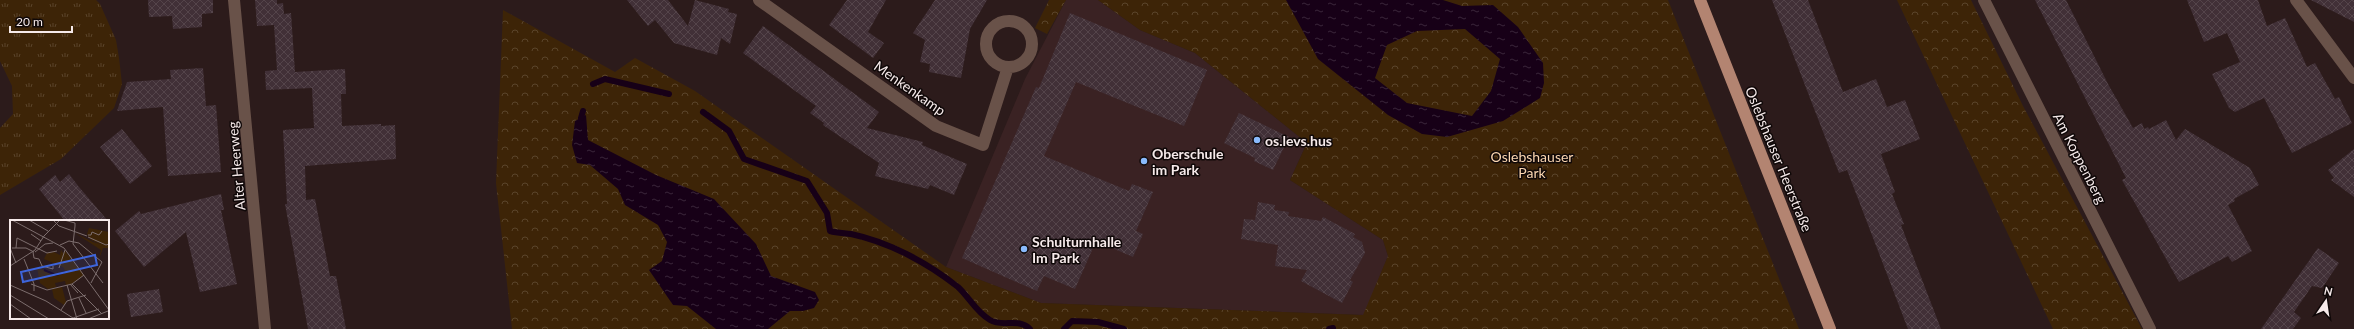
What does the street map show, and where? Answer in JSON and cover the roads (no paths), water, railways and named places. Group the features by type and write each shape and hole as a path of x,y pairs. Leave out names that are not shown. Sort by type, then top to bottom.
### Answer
{"main road":[{"name":"Oslebshauser Heerstraße","path":"1700,0 1830,329"}],"street":[{"name":"Alter Heerweg","path":"234,0 265,329"},
{"name":"Menkenkamp","path":"758,0 936,126 983,145 1008,67"},
{"name":"Am Koppenberg","path":"1984,0 2150,329"},
{"path":"2296,0 2354,78"}],"water":[{"path":"1286,0 1443,0 1462,6 1493,5 1518,27 1543,63 1544,83 1540,98 1503,121 1447,137 1422,134 1388,115 1318,59","holes":["1465,29 1500,59 1491,91 1472,116 1407,103 1375,78 1387,45 1417,31"]},
{"path":"586,115 588,140 656,175 714,199 756,244 771,276 815,292 819,300 814,308 803,311 790,311 768,329 716,329 687,306 673,305 649,270 662,261 667,242 658,225 625,205 618,189 590,165 577,163 572,145 575,121"}],"waterway":[{"path":"593,84 605,79 669,94"},
{"path":"581,118 583,111"},
{"path":"703,112 729,131 744,159 807,181 827,213 830,231 851,234 880,242 908,254 958,287 985,317 995,322 1025,325 1030,329"},
{"path":"1064,329 1072,321 1098,322 1124,329"},
{"path":"1329,329 1333,328"}],"place":[{"name":"os.levs.hus","path":"1257,140"},
{"name":"Oberschule im Park","path":"1144,161"},
{"name":"Schulturnhalle Im Park","path":"1024,249"}],"park label":[{"name":"Oslebshauser Park","path":"1532,164"}]}
